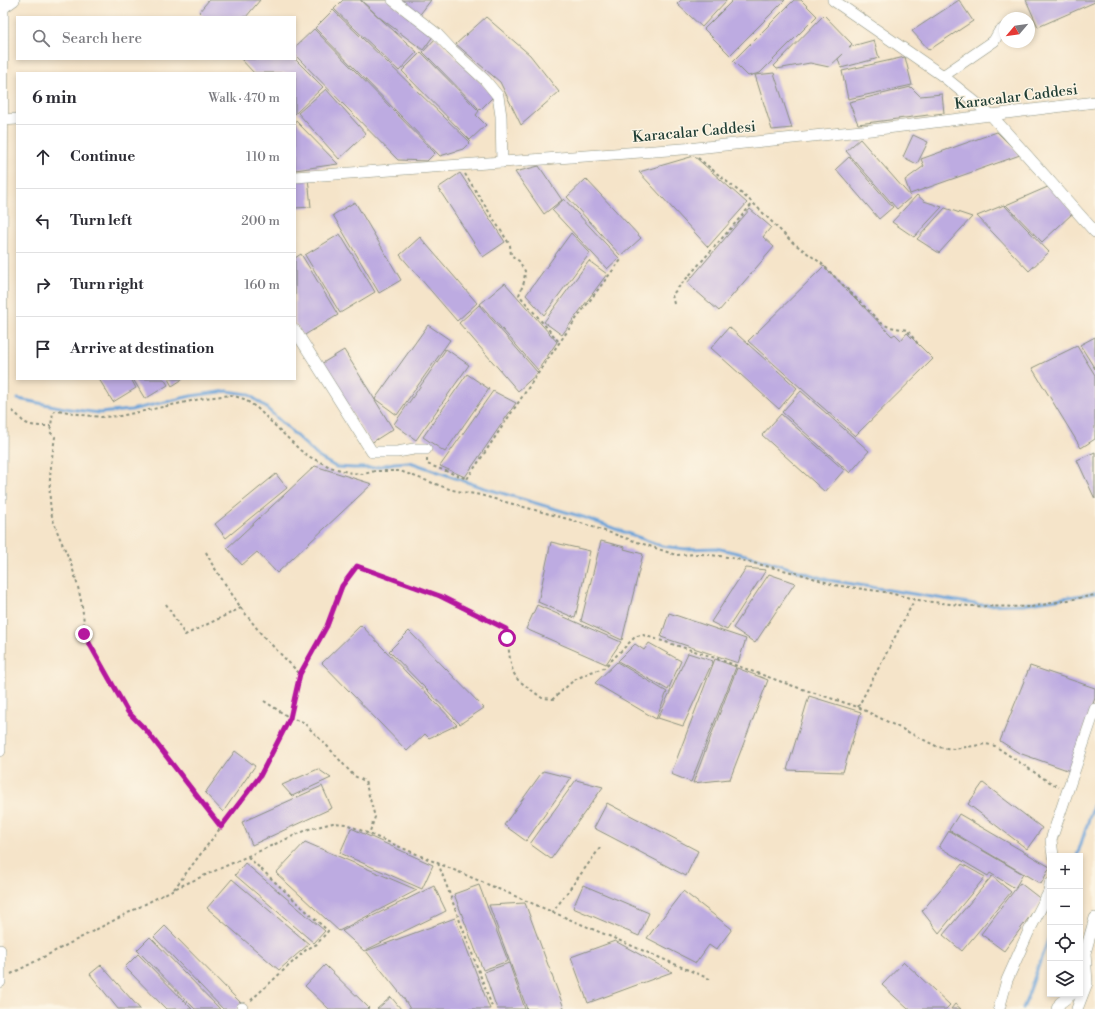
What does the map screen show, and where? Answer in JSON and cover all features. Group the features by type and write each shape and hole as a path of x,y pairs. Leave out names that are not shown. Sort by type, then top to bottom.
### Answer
{"street":[{"path":"0,751 3,120 2,6 14,0"},
{"path":"393,0 437,34 485,80 498,96 501,116 502,162"},
{"path":"832,0 943,76 991,115 1095,232"},
{"path":"943,76 994,41 999,32"},
{"name":"Karacalar Caddesi","path":"296,177 686,149 871,130 1095,102"},
{"path":"3,120 16,119"},
{"path":"296,332 372,452 397,452 414,449 426,449"},
{"path":"1053,853 1051,840 1095,709"},
{"path":"999,1009 1007,980 1049,889"},
{"path":"1077,1009 1087,983 1085,953 1095,918"},
{"path":"0,950 0,980"},
{"path":"1057,1009 1060,1003 1068,997"}],"path":[{"path":"686,149 753,203 792,242 821,263 881,323 889,327 906,330 918,344"},
{"path":"461,166 510,245 511,255 519,261 525,271 524,282 519,294 560,343"},
{"path":"674,304 672,295 753,203"},
{"path":"426,449 427,464 467,479 560,343 603,282 621,260"},
{"path":"221,827 146,730 128,712 84,634 82,603 68,558 58,536 52,516 50,494 52,454 55,437 50,432 53,412 58,410 101,417 120,416 205,398 231,395 244,399 257,408 300,450 308,456 330,467 351,473 364,474 375,470 400,471 452,490 480,495 575,521 676,555 701,554 728,557 834,585 885,592 915,599 981,607 1031,607 1095,596"},
{"path":"2,409 11,410 19,415 23,422 31,426 51,426"},
{"path":"206,552 212,564 241,608 262,635 300,674"},
{"path":"174,889 260,776 290,718 300,674 327,626 342,586 357,566 440,596 506,629 513,672 518,680 542,698 553,699 574,680 604,668 636,636 642,635 704,654 796,687 858,707 938,747 954,749 986,744 995,746 1057,786 1069,788"},
{"path":"858,707 915,599"},
{"path":"166,604 185,635 241,608"},
{"path":"264,701 290,718 304,722 354,776 365,781 374,816 369,834"},
{"path":"0,980 174,889 309,829 334,823 346,824 712,980"},
{"path":"552,913 600,848"},
{"path":"242,1008 308,949 317,944 328,931 247,857"},
{"path":"438,863 493,1009"}],"building":[{"path":"209,0 260,0 247,16 203,16 199,12"},
{"path":"343,0 360,0 417,52 399,71 334,9"},
{"path":"361,0 388,0 434,35 423,50 379,17"},
{"path":"398,0 431,0 418,17"},
{"path":"681,0 727,0 702,27 677,4"},
{"path":"733,0 785,0 730,55 704,29"},
{"path":"794,0 801,0 817,16 760,73 748,76 733,61"},
{"path":"959,0 973,21 929,50 912,31"},
{"path":"1026,0 1095,0 1095,2 1038,27 1035,20 1035,12 1031,12"},
{"path":"333,10 470,142 463,149 440,156 315,28"},
{"path":"824,15 852,44 849,47 874,40 879,58 841,68 838,59 843,54 829,67 810,63 777,69 774,66"},
{"path":"486,17 530,55 559,92 521,125 500,82 456,44"},
{"path":"314,29 435,153 427,161 398,160 296,56 296,46"},
{"path":"436,38 494,96 480,110 423,52"},
{"path":"421,52 479,111 476,115 486,125 470,140 402,71"},
{"path":"905,57 912,85 848,99 842,71"},
{"path":"242,60 296,60 323,87 296,113 296,72 253,72"},
{"path":"774,73 792,128 772,130 755,75"},
{"path":"911,87 920,96 942,94 944,113 858,124 849,102"},
{"path":"326,89 366,134 339,159 298,113"},
{"path":"296,121 298,123 338,164 296,170"},
{"path":"997,132 1020,155 910,194 905,180 924,166 921,159"},
{"path":"913,135 928,142 917,164 903,157"},
{"path":"860,139 911,197 897,209 846,151"},
{"path":"694,156 747,203 708,247 639,172"},
{"path":"849,157 893,207 879,219 836,169"},
{"path":"539,166 562,200 544,214 515,172"},
{"path":"460,173 505,242 483,257 438,188"},
{"path":"308,178 311,207 296,208 296,180"},
{"path":"586,179 641,238 621,256 567,197"},
{"path":"1050,186 1073,213 1042,242 1006,205"},
{"path":"917,195 924,201 942,207 914,237 892,222"},
{"path":"564,199 619,258 607,269 552,210"},
{"path":"355,202 401,280 379,293 333,215"},
{"path":"1004,205 1049,252 1029,271 977,216"},
{"path":"945,208 972,217 939,253 917,239"},
{"path":"750,209 771,227 763,237 774,247 719,311 687,283"},
{"path":"571,233 590,253 544,315 526,295"},
{"path":"340,234 375,292 340,313 305,255"},
{"path":"420,237 477,303 457,321 400,255"},
{"path":"301,254 338,315 303,336 296,325 296,257"},
{"path":"589,261 607,274 562,335 544,322"},
{"path":"824,266 892,336 895,334 901,340 907,333 933,359 855,436 748,341"},
{"path":"505,283 557,342 538,370 480,304"},
{"path":"479,305 538,373 518,391 459,323"},
{"path":"428,325 450,340 397,415 375,399"},
{"path":"729,327 797,388 779,409 711,348"},
{"path":"1095,337 1095,369 1080,345"},
{"path":"1077,346 1095,375 1095,439 1081,448 1032,368"},
{"path":"446,349 469,365 416,440 394,424"},
{"path":"344,350 393,429 371,443 321,364"},
{"path":"467,374 489,389 445,452 423,437"},
{"path":"100,380 132,380 136,388 113,402"},
{"path":"134,380 165,380 168,385 145,399"},
{"path":"169,380 181,380 172,386"},
{"path":"493,391 516,403 465,477 440,466"},
{"path":"801,391 869,451 850,473 782,412"},
{"path":"781,414 844,470 825,492 762,435"},
{"path":"1095,452 1095,499 1077,460"},
{"path":"315,466 372,484 277,573 257,552 242,565 227,548"},
{"path":"276,474 287,488 226,538 215,524"},
{"path":"601,541 625,547 624,549 643,554 622,640 581,621"},
{"path":"551,542 590,551 575,618 538,602"},
{"path":"746,568 766,570 727,630 711,622"},
{"path":"769,574 795,583 755,643 733,628"},
{"path":"537,605 621,642 606,664 526,629"},
{"path":"669,613 746,639 738,663 661,637"},
{"path":"361,625 457,725 429,738 425,734 407,751 322,663"},
{"path":"409,631 484,708 460,724 389,651"},
{"path":"649,643 681,661 668,690 618,661 635,644 644,650"},
{"path":"688,653 713,661 683,726 658,718"},
{"path":"715,659 736,667 691,782 671,774"},
{"path":"617,662 667,692 656,719 595,683"},
{"path":"1030,666 1095,688 1095,698 1070,771 1019,753 1000,741"},
{"path":"737,668 768,680 730,779 693,783"},
{"path":"809,696 861,712 843,772 787,770"},
{"path":"235,751 255,766 223,812 205,793"},
{"path":"318,769 331,778 292,796 282,785"},
{"path":"543,771 571,778 526,841 504,825"},
{"path":"576,780 603,787 551,859 530,844"},
{"path":"983,783 1042,828 1027,849 968,804"},
{"path":"322,786 332,808 252,845 242,822"},
{"path":"607,803 698,851 686,876 594,828"},
{"path":"959,814 1047,865 1047,873 1041,884 949,830"},
{"path":"351,828 433,865 422,889 340,853"},
{"path":"949,831 1023,874 1015,888 990,873 988,876 939,847"},
{"path":"305,842 417,890 339,931 276,873"},
{"path":"245,863 325,931 314,943 235,875"},
{"path":"962,864 985,877 939,933 922,911"},
{"path":"992,876 1011,892 962,951 943,935"},
{"path":"232,879 309,944 279,970 207,908"},
{"path":"1020,883 1042,900 1004,951 981,934"},
{"path":"479,885 508,961 483,970 454,894"},
{"path":"583,885 649,913 639,936 573,908"},
{"path":"434,886 446,911 364,951 342,931"},
{"path":"683,891 732,929 716,950 709,945 696,963 647,938"},
{"path":"525,903 564,1008 562,1009 527,1009 489,905"},
{"path":"455,918 490,1009 410,1009 403,997 366,951"},
{"path":"165,926 242,1004 237,1009 223,1009 154,937"},
{"path":"150,937 220,1009 195,1009 137,950"},
{"path":"615,941 672,972 588,1003 571,957"},
{"path":"138,954 192,1009 166,1009 125,967"},
{"path":"904,962 950,1005 946,1009 908,1009 882,985"},
{"path":"509,963 525,1009 497,1009 484,972"},
{"path":"101,965 140,1009 118,1009 90,974"},
{"path":"325,965 369,1008 368,1009 329,1009 305,986"},
{"path":"391,997 401,1009 377,1009"},
{"path":"955,1004 961,1009 951,1009"}],"waterway":[{"path":"18,399 99,413 131,410 191,396 227,391 248,394 262,404 320,458 336,467 372,468 394,463 410,462 481,487 583,517 662,546 685,549 716,548 754,557 828,580 981,605 1024,604 1095,593"},
{"path":"1078,853 1095,800"},
{"path":"1023,1009 1047,942"}],"route":[{"path":"84,634 128,712 146,730 221,827 260,776 290,718 300,674 327,626 342,586 357,566 440,596 506,629 507,638"}]}
